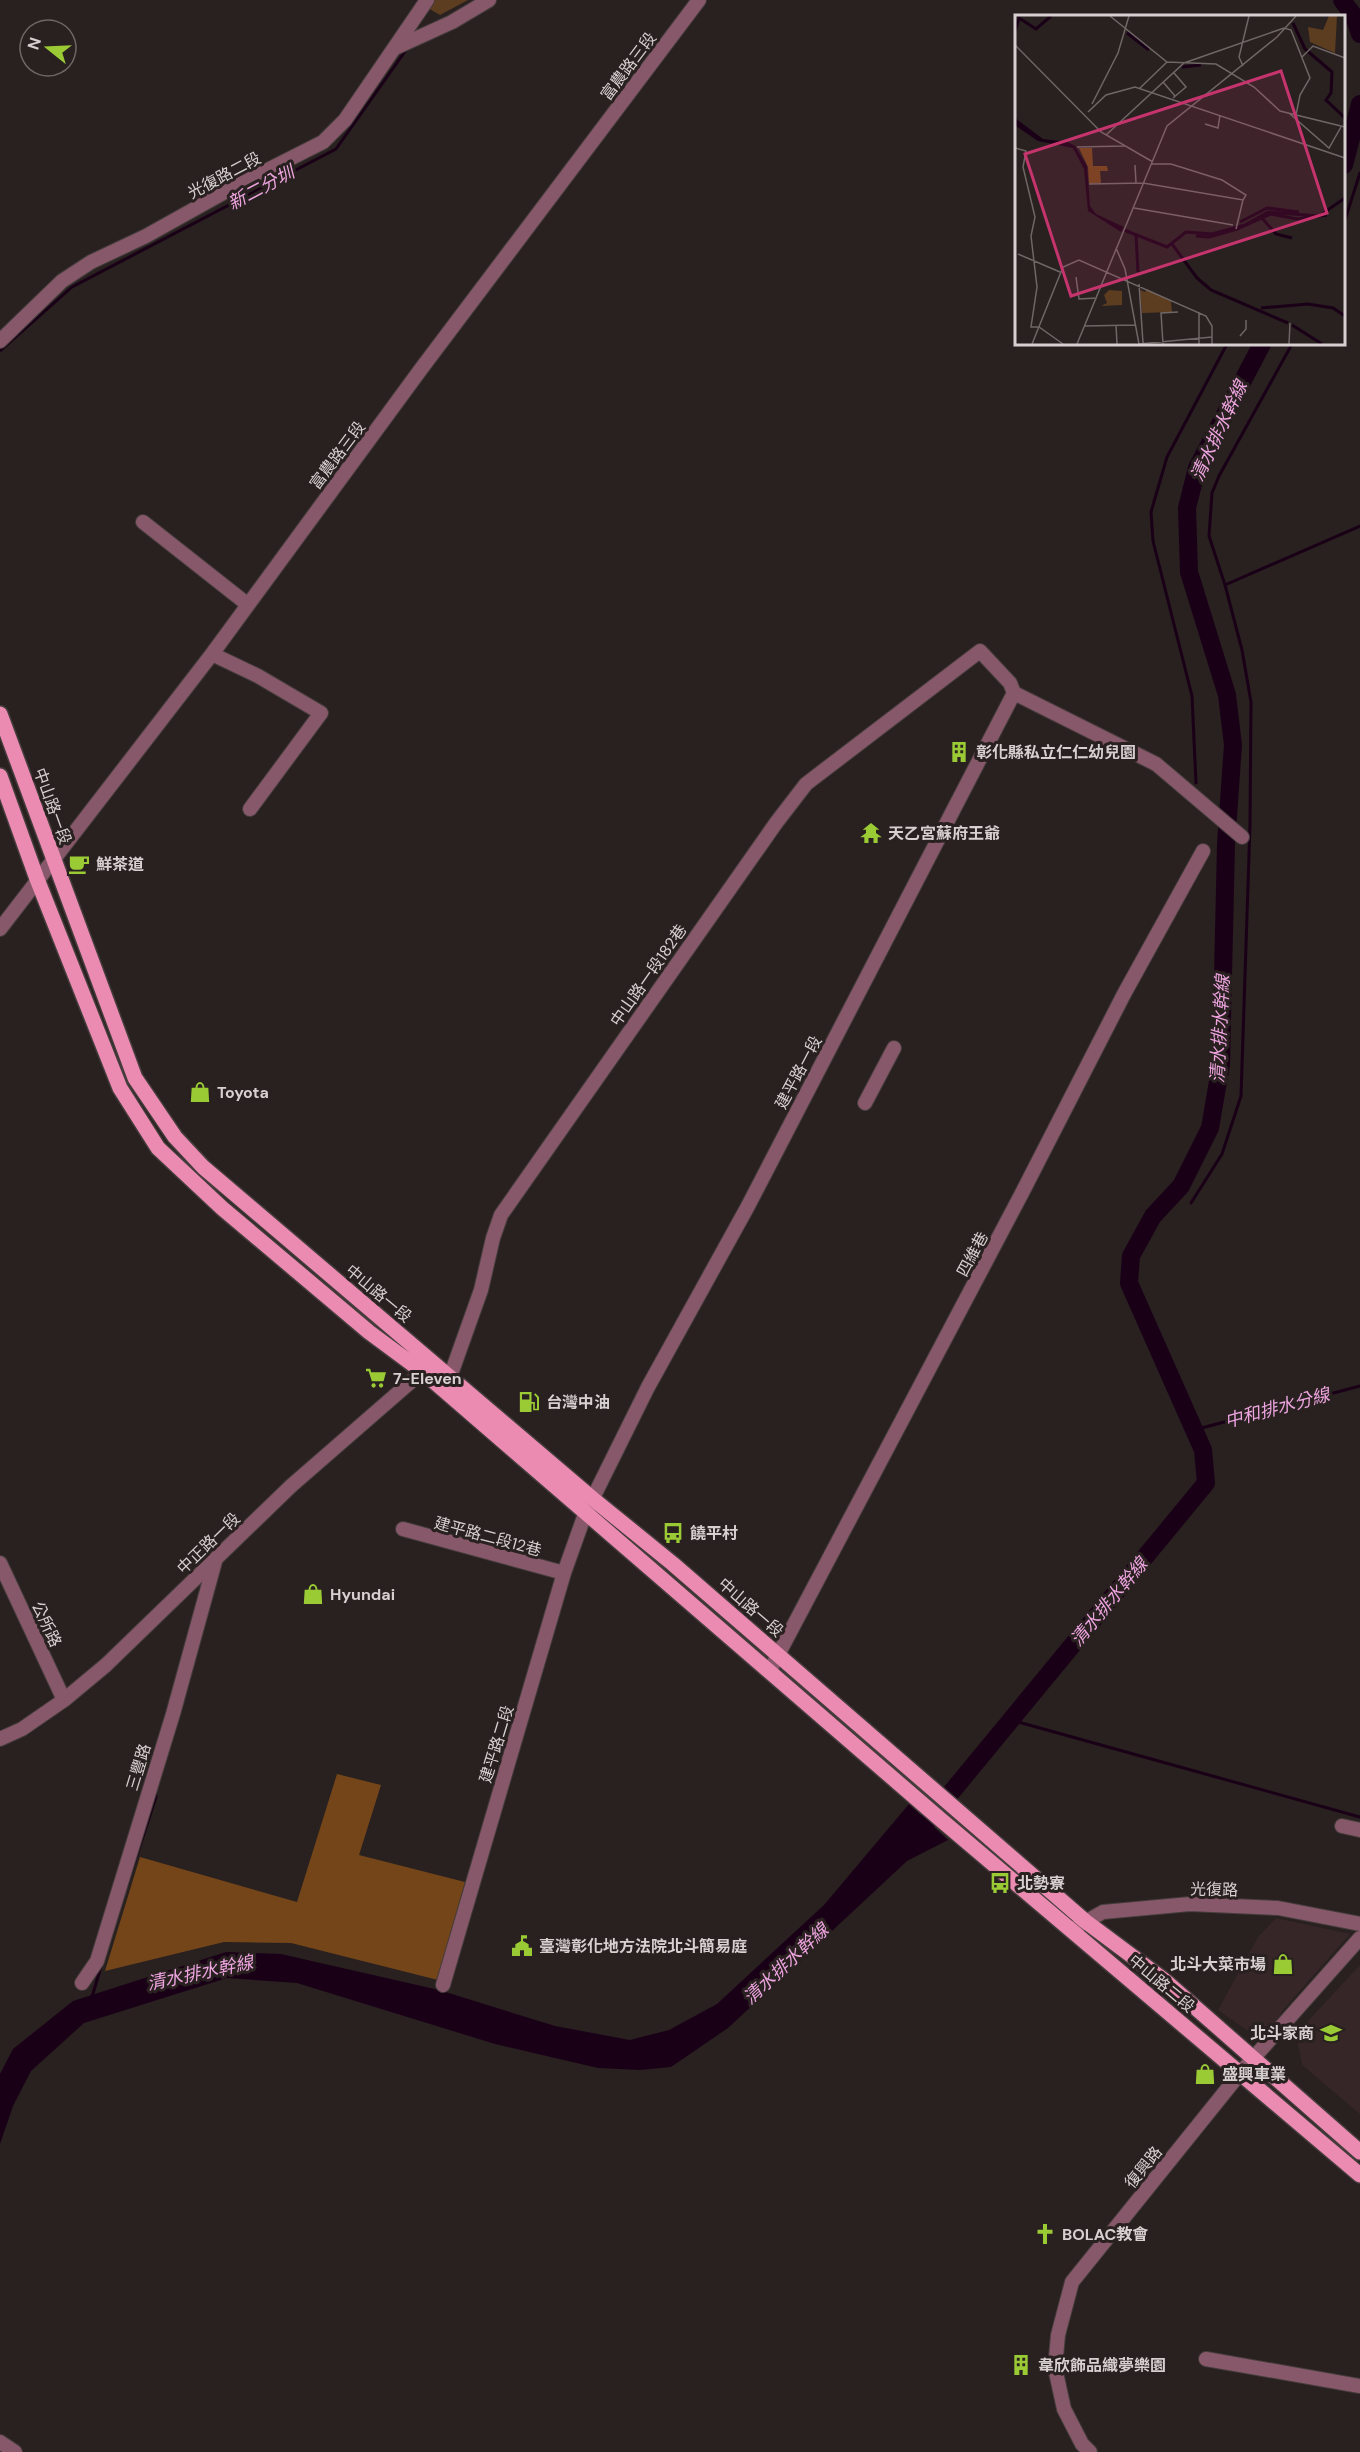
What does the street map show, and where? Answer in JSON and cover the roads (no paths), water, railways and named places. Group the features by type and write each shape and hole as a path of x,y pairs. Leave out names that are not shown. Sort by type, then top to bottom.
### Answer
{"main road":[{"name":"中山路一段","path":"0,714 135,1078 175,1137 203,1167 428,1367 441,1389 940,1819"},
{"name":"中山路一段","path":"0,776 37,879 120,1088 158,1148 222,1208 369,1332 428,1367 450,1377 592,1499 673,1563 954,1808"},
{"name":"中山路二段","path":"954,1808 1085,1921 1164,1980 1360,2152"},
{"name":"中山路二段","path":"940,1819 1360,2175"}],"street":[{"name":"光復路二段","path":"0,341 62,281 91,262 146,236 232,188 323,142 345,120 427,0"},
{"path":"395,48 452,22 489,0"},
{"name":"富農路三段","path":"0,929 212,654 699,0"},
{"path":"142,522 247,604"},
{"name":"中山路一段182巷","path":"441,1389 450,1377 481,1290 493,1238 501,1215 776,823 806,784 980,651 1010,683 1014,693"},
{"path":"212,654 258,676 321,713 250,809"},
{"path":"1014,693 1156,764 1242,837"},
{"name":"建平路一段","path":"585,1514 648,1387 748,1206 1014,693"},
{"name":"四維巷","path":"769,1672 1022,1193 1124,994 1203,851"},
{"path":"865,1102 894,1048"},
{"name":"中正路一段","path":"0,1739 22,1729 64,1700 106,1665 299,1479 428,1367"},
{"name":"建平路二段","path":"443,1985 564,1573 585,1514"},
{"name":"建平路二段12巷","path":"404,1529 564,1573"},
{"name":"三豐路","path":"82,1983 97,1961 173,1714 217,1556"},
{"name":"公所路","path":"0,1563 64,1700"},
{"path":"1342,1826 1360,1830"},
{"name":"光復路","path":"1071,1930 1103,1912 1198,1904 1278,1908 1360,1924"},
{"name":"復興路","path":"1090,2452 1082,2444 1064,2409 1055,2368 1058,2335 1072,2282 1241,2072 1360,1938"},
{"path":"1206,2359 1360,2386"},
{"path":"0,2442 15,2452"}],"water":[{"path":"909,1804 948,1840 907,1861 728,2028 671,2067 640,2070 598,2068 495,2044 297,1983 227,1978 84,2023 31,2071 13,2106 0,2144 0,2074 13,2049 73,2001 226,1952 281,1954 439,1990 555,2026 630,2040 669,2030 717,2004 824,1905"}],"waterway":[{"name":"清水排水幹線","path":"1342,0 1354,16 1360,34"},
{"name":"新二分圳","path":"0,351 72,287 336,149 406,50"},
{"name":"清水排水幹線","path":"1345,161 1360,104"},
{"path":"1345,220 1360,173"},
{"path":"1196,783 1192,696 1153,541 1151,512 1167,457 1226,345"},
{"name":"清水排水幹線","path":"912,1840 1206,1483 1203,1450 1129,1283 1131,1256 1153,1216 1181,1186 1210,1128 1221,1064 1226,844 1233,745 1227,695 1189,572 1187,508 1197,468 1261,345"},
{"path":"1191,1203 1222,1154 1241,1096 1250,825 1251,702 1242,650 1209,536 1212,493 1219,476 1291,345"},
{"path":"1225,585 1360,526"},
{"name":"中和排水分線","path":"1194,1430 1360,1386"},
{"path":"1011,1720 1360,1817"},
{"path":"127,1885 156,1797 155,1791"},
{"path":"92,1997 102,1963"}],"place":[{"name":"彰化縣私立仁仁幼兒園","path":"959,752"},
{"name":"天乙宮蘇府王爺","path":"871,833"},
{"name":"鮮茶道","path":"79,864"},
{"name":"Toyota","path":"200,1092"},
{"name":"7-Eleven","path":"376,1378"},
{"name":"台灣中油","path":"529,1402"},
{"name":"饒平村","path":"673,1533"},
{"name":"Hyundai","path":"313,1594"},
{"name":"北勢寮","path":"1000,1883"},
{"name":"臺灣彰化地方法院北斗簡易庭","path":"522,1946"},
{"name":"北斗大菜市場","path":"1283,1964"},
{"name":"北斗家商","path":"1331,2033"},
{"name":"盛興車業","path":"1205,2074"},
{"name":"BOLAC教會","path":"1045,2234"},
{"name":"韋欣飾品織夢樂園","path":"1021,2365"}]}
